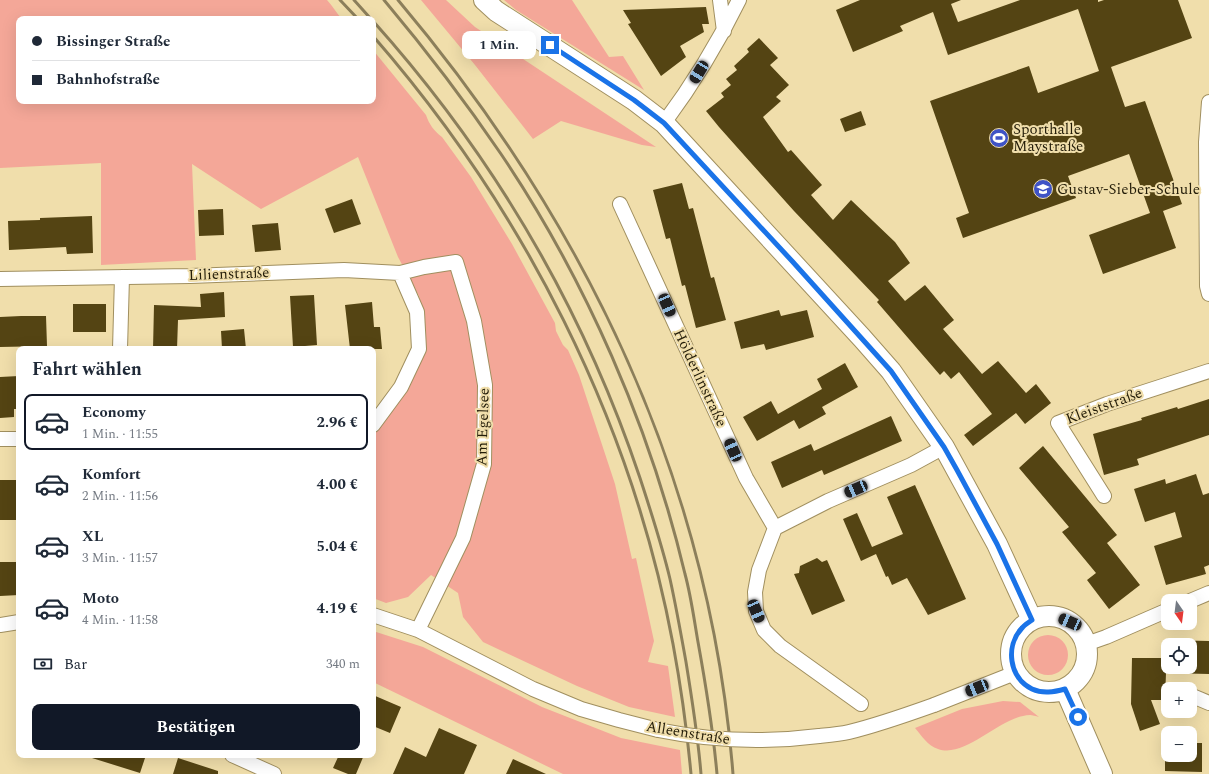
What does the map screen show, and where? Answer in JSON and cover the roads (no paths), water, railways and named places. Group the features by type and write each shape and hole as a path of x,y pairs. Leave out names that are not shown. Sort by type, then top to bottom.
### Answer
{"main road":[{"path":"484,0 496,11 634,100 664,123 792,261 891,371 944,447 997,544 1032,620"},
{"path":"1044,616 1058,617 1070,622 1080,631 1086,644 1088,654 1084,670 1074,683 1065,689 1054,692 1043,692 1022,682 1015,673 1011,661 1011,649 1015,637 1022,627 1032,620 1044,616"},
{"path":"1065,689 1102,774"}],"street":[{"path":"720,0 724,31"},
{"path":"664,123 684,96 724,31 739,0"},
{"path":"1209,102 1206,150 1206,286 1209,294"},
{"name":"Hölderlinstraße","path":"620,204 746,478 775,528"},
{"name":"Lilienstraße","path":"0,278 198,276 344,270 400,274 424,266 456,262"},
{"name":"Am Egelsee","path":"418,630 463,538 484,464 485,385 474,320 456,262"},
{"path":"376,421 401,387 419,349 418,312 400,274"},
{"path":"120,346 122,277"},
{"name":"Kleiststraße","path":"1104,496 1058,423 1107,404 1209,371"},
{"path":"0,439 16,439"},
{"path":"861,704 780,646 764,630 756,611 755,592 759,570 775,528 828,501 912,465 944,447"},
{"path":"1197,598 1209,593"},
{"path":"1086,644 1161,613"},
{"name":"Alleenstraße","path":"376,615 418,630 533,689 581,709 658,730 711,738 755,741 805,738 848,732 892,720 1015,673"},
{"path":"0,625 16,622"},
{"path":"1197,698 1209,703"},
{"path":"239,758 274,774"}],"railway":[{"path":"340,0 355,16"},
{"path":"354,0 368,16"},
{"path":"384,0 459,95 501,154 532,202 561,252 612,356 634,410 653,464 671,519 687,582 706,692 717,774"},
{"path":"398,0 465,85 526,174 581,266 627,361 666,459 697,561 720,666 733,774"},
{"path":"376,24 417,72 457,125 495,180 530,236 562,294 591,354 617,415 640,478 667,566 686,662 697,732 701,774"},
{"path":"376,40 427,102 477,172 523,245 564,320 599,398 630,478 654,560 676,660 686,725 691,774"}],"place":[{"name":"Sporthalle Maystraße","path":"999,138"},
{"name":"Gustav-Sieber-Schule","path":"1043,189"}]}
